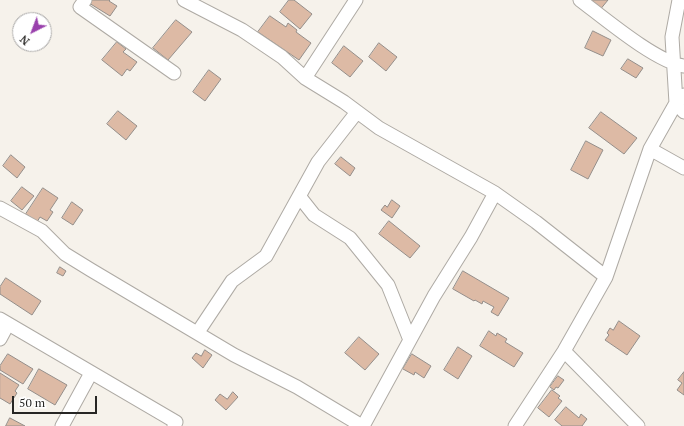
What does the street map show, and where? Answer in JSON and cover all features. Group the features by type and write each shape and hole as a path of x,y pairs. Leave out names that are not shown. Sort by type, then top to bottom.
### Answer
{"street":[{"path":"85,0 80,7 174,73"},
{"path":"184,0 242,30 282,57 304,78 379,128 495,192 606,277"},
{"path":"304,78 356,0"},
{"path":"580,0 626,35 679,65"},
{"path":"515,426 564,351 606,277 650,149 681,103 679,65 672,37 679,0"},
{"path":"198,332 232,281 266,256 318,162 357,112"},
{"path":"650,149 684,168"},
{"path":"0,208 42,230 65,254 91,270 198,332 234,355 297,387 362,426 434,296 471,237 495,192"},
{"path":"300,196 314,215 350,238 388,285 410,340"},
{"path":"0,339 4,321 176,422 174,426"},
{"path":"564,351 638,426"},
{"path":"62,426 91,372"}],"building":[{"path":"91,0 110,0 109,1 117,6 110,16 89,3"},
{"path":"289,0 294,0 312,14 300,29 280,12"},
{"path":"586,0 608,0 599,11"},
{"path":"270,16 286,27 288,23 297,30 296,32 311,43 299,60 258,32"},
{"path":"176,20 192,32 168,60 153,48"},
{"path":"593,31 611,40 603,56 585,48"},
{"path":"117,42 126,49 123,52 137,62 130,71 127,69 122,76 102,60"},
{"path":"379,43 397,57 386,71 369,57"},
{"path":"344,46 363,61 350,77 332,63"},
{"path":"628,59 643,68 636,78 621,69"},
{"path":"209,70 221,79 205,101 193,92"},
{"path":"118,111 137,126 126,140 107,124"},
{"path":"601,112 637,138 624,154 589,128"},
{"path":"586,141 603,150 588,179 571,170"},
{"path":"11,155 25,167 17,178 3,166"},
{"path":"341,157 355,168 350,176 335,164"},
{"path":"22,187 34,196 22,210 11,201"},
{"path":"43,188 58,198 50,210 53,212 47,221 40,217 37,222 26,214"},
{"path":"392,200 400,206 392,218 381,210 385,205 387,207"},
{"path":"72,202 83,210 73,225 62,218"},
{"path":"389,221 420,246 410,258 379,234"},
{"path":"60,267 66,271 63,276 57,273"},
{"path":"463,271 509,298 498,316 491,312 494,307 483,301 482,304 475,300 474,301 453,289"},
{"path":"6,278 41,301 32,315 0,294 0,287"},
{"path":"619,321 640,336 627,355 605,340 609,335 607,333 610,328 613,330"},
{"path":"489,331 496,336 497,333 507,339 505,342 523,353 514,367 480,346"},
{"path":"359,337 379,354 365,370 345,353"},
{"path":"458,347 472,356 458,379 444,370"},
{"path":"205,350 212,355 203,368 192,358 196,353 201,356"},
{"path":"8,354 33,369 23,384 0,370 0,366"},
{"path":"412,354 431,366 424,378 415,372 414,375 403,369"},
{"path":"39,369 67,385 55,405 28,389"},
{"path":"684,372 684,395 677,390 682,383 678,380"},
{"path":"0,373 19,385 15,391 17,393 10,404 0,398"},
{"path":"558,376 564,380 558,388 556,387 554,390 550,387"},
{"path":"552,390 560,396 558,398 562,401 549,417 538,408"},
{"path":"233,392 238,397 226,410 215,400 220,394 227,399"},
{"path":"566,407 579,418 581,414 587,419 582,426 562,426 555,420"},
{"path":"10,418 25,426 6,426"}]}
